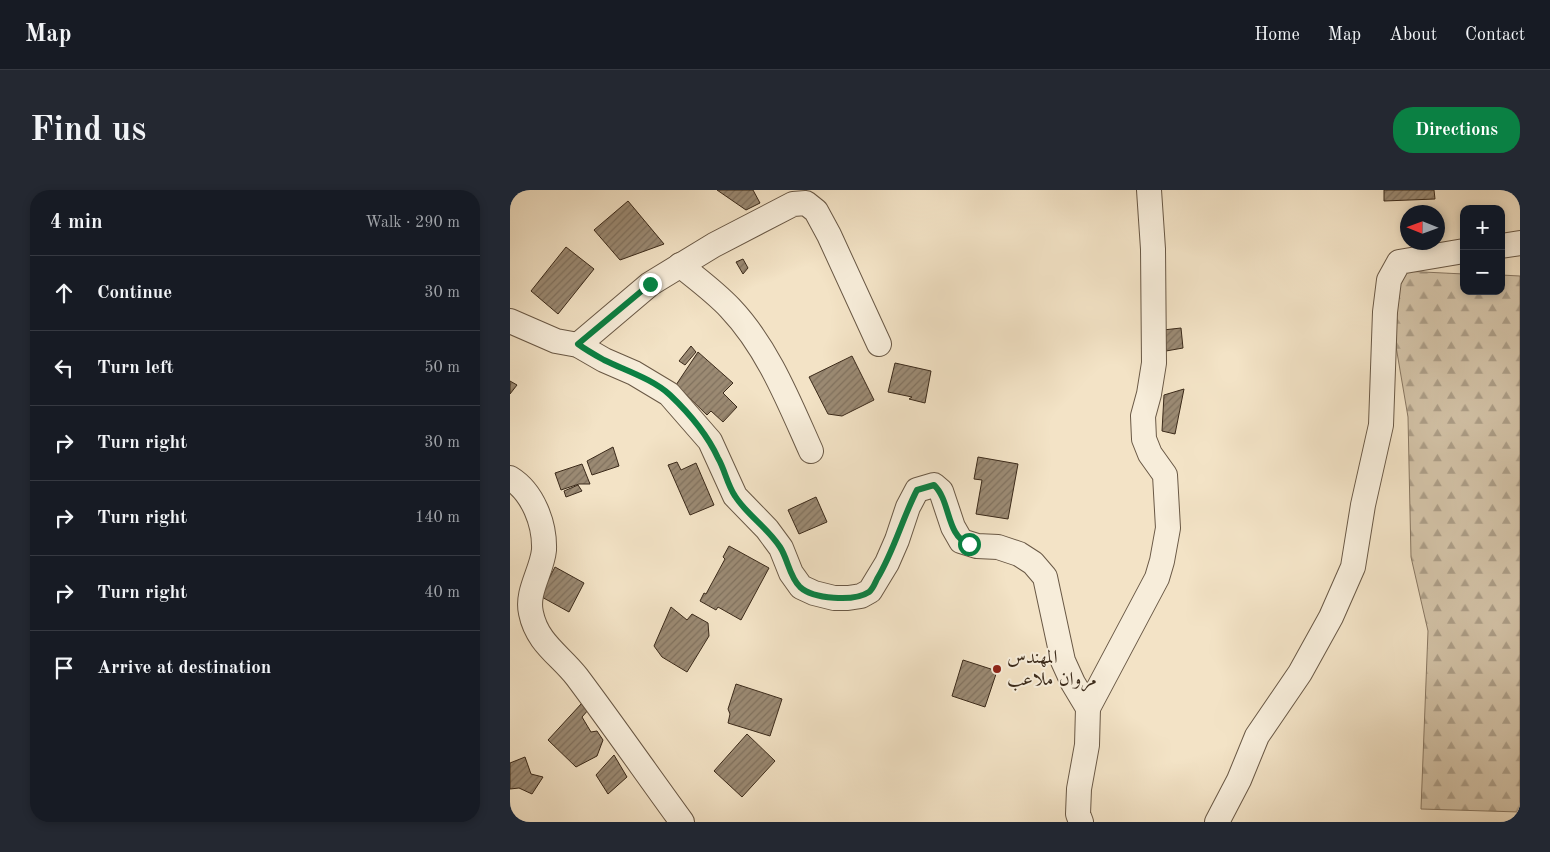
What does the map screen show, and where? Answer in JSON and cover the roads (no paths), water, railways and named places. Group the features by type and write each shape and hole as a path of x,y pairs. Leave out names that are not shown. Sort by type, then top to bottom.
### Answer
{"street":[{"path":"1081,822 1078,814 1079,789 1087,746 1088,708 1157,578 1168,528 1165,475 1150,454 1144,439 1143,416 1154,363 1153,258 1149,190"},
{"path":"578,344 650,284 714,245 793,204 806,203 816,211 829,235 879,344"},
{"path":"1505,245 1520,243"},
{"path":"1216,822 1239,780 1257,736 1300,673 1332,617 1353,567 1363,505 1381,425 1385,322 1389,280 1399,262 1460,252"},
{"path":"680,266 730,308 752,336 781,384 811,451"},
{"path":"510,321 556,341 578,344 604,360 634,373 669,394 710,442 735,496 767,529 781,548 790,573 801,587 814,593 834,598 848,598 861,596 870,591 887,564 908,507 917,490 934,485 941,491 953,527 961,541 977,546 998,547 1018,554 1033,563 1045,576 1063,661 1073,683 1088,708"},
{"path":"510,478 531,498 540,519 544,551 530,603 531,614 541,639 575,675 682,822"}],"place":[{"name":"المهندس مروان ملاعب","path":"997,669"}]}
